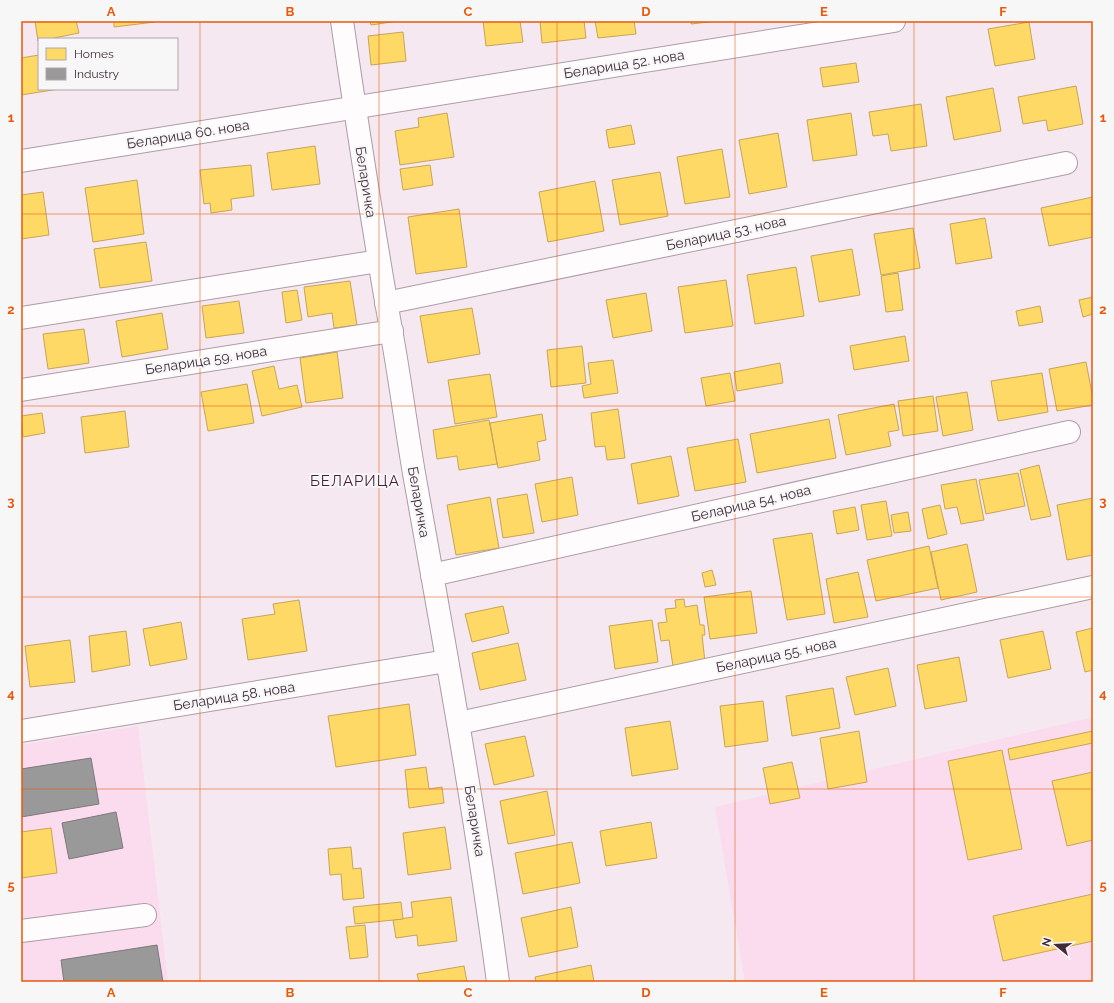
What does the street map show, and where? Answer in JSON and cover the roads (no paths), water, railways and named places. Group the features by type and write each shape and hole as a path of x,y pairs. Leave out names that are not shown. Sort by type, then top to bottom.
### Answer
{"street":[{"name":"Беларичка","path":"342,21 354,107 386,303 392,330 416,486 459,723 488,907 498,982"},
{"name":"Беларица 52. нова","path":"354,107 894,21"},
{"name":"Беларица 60. нова","path":"21,161 354,107"},
{"name":"Беларица 53. нова","path":"386,303 1066,164"},
{"path":"21,318 379,261"},
{"name":"Беларица 59. нова","path":"21,390 392,330"},
{"name":"Беларица 54. нова","path":"432,575 1070,432"},
{"name":"Беларица 55. нова","path":"459,723 1093,587"},
{"name":"Беларица 58. нова","path":"21,732 447,661"},
{"path":"21,931 145,914"}],"district":[{"name":"БЕЛАРИЦА","path":"355,481"}]}
